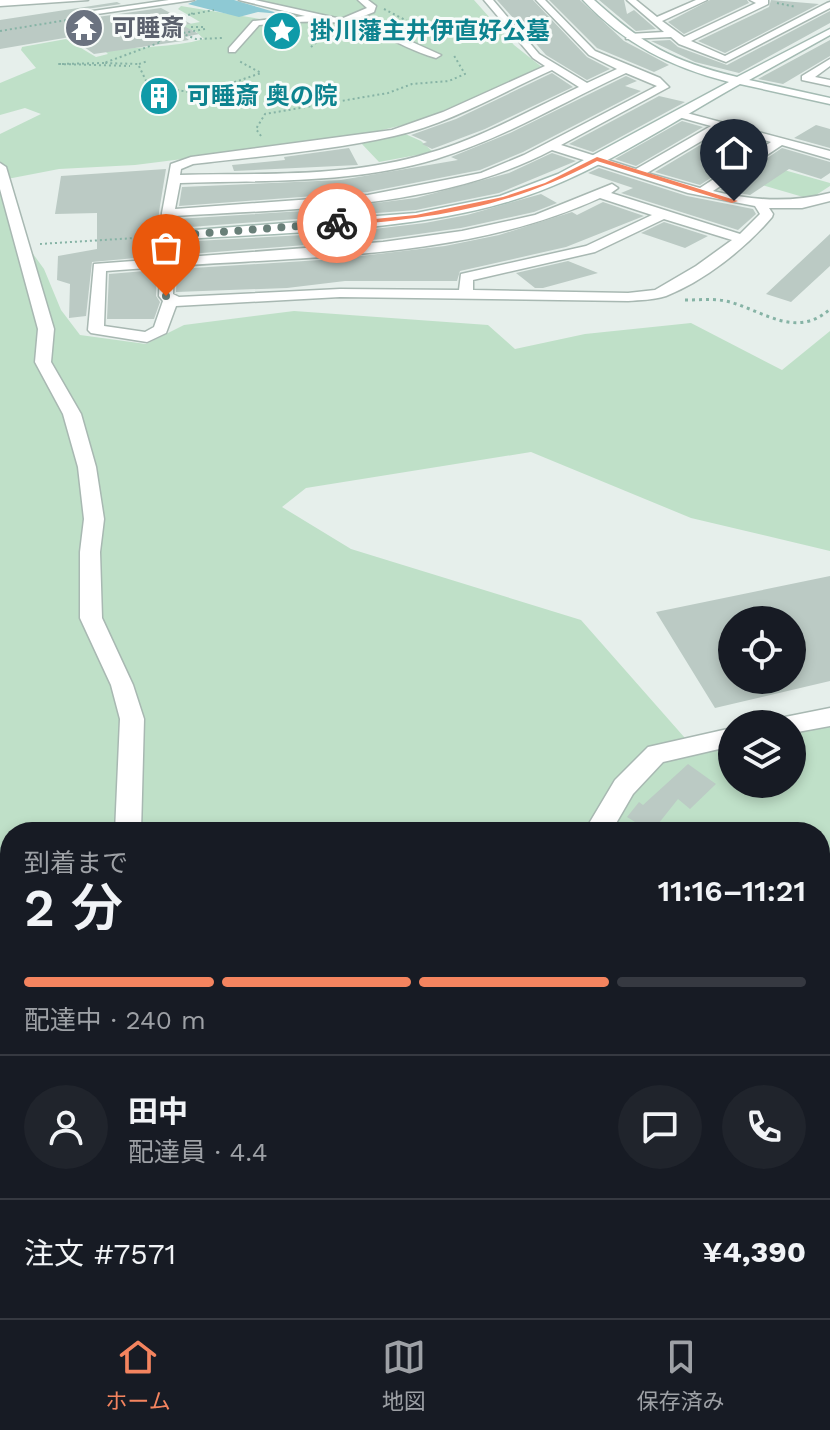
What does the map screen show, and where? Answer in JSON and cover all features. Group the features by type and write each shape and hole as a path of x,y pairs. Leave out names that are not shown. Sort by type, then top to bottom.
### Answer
{"street":[{"path":"0,3 84,0"},
{"path":"83,13 190,0"},
{"path":"243,0 388,33 417,50 436,55"},
{"path":"271,31 342,22 371,10 372,6 362,0"},
{"path":"488,0 536,56 587,87"},
{"path":"168,213 399,195 484,176 552,146 664,87 656,80 592,53 540,0"},
{"path":"588,0 629,37 670,58 742,80 830,101"},
{"path":"632,0 682,42 706,54 726,59 830,5"},
{"path":"657,20 703,0"},
{"path":"682,42 765,2 754,0"},
{"path":"232,50 245,39 252,24 271,19 310,20 313,15"},
{"path":"169,236 416,217 526,193 597,159 829,32"},
{"path":"629,37 670,34"},
{"path":"761,43 796,50"},
{"path":"830,62 806,78 830,83"},
{"path":"551,67 447,114 394,133 191,161 175,167 168,213 166,296 176,302 340,293 657,294 680,282 742,239 767,214 760,205"},
{"path":"174,179 378,168 433,156 625,69"},
{"path":"447,114 470,120"},
{"path":"679,114 830,155"},
{"path":"483,124 497,129"},
{"path":"640,172 721,125"},
{"path":"703,192 781,141"},
{"path":"552,146 703,192 760,205 797,206 830,197"},
{"path":"0,167 46,329 43,362 72,414 87,467 94,519 90,552 91,618 122,685 132,719 128,822"},
{"path":"378,168 399,195"},
{"path":"171,299 161,330 147,337 96,330 99,267 403,246 550,212 606,191 661,215 742,239"},
{"path":"466,294 466,277 590,249 661,215"},
{"path":"416,217 436,239"},
{"path":"806,721 830,717"},
{"path":"603,822 624,787 656,754 718,740"}],"path":[{"path":"777,3 818,11"},
{"path":"379,5 419,27 422,36"},
{"path":"193,14 214,10"},
{"path":"0,31 88,17 83,13"},
{"path":"117,26 152,24 171,37"},
{"path":"104,63 161,42 155,38 206,28 191,27"},
{"path":"138,64 148,85 200,94 261,73 227,56 232,50 219,45 226,40 222,38 196,39 181,33"},
{"path":"264,141 256,129 265,114 388,93 412,84 449,81 465,74 451,52"},
{"path":"138,64 59,64 118,67 138,64 148,61"},
{"path":"24,245 169,236"},
{"path":"634,296 649,301 716,300 790,325 812,320 830,309"}],"green space":[{"path":"259,0 474,0 514,45 543,68 419,121 350,138 135,165 59,169 2,180 20,236 44,269 61,310 80,335 146,344 184,325 294,311 488,325 515,349 585,334 691,323 782,370 830,331 830,551 691,518 531,452 306,488 282,507 351,549 581,620 692,746 718,740 718,798 806,798 806,721 830,715 830,822 0,822 0,134 41,114 25,108 0,115 0,83 36,68 21,50 22,47 66,39 96,57 108,54 105,51 204,39 194,30 184,32 167,28 200,22 178,9 181,6 260,19 309,14","holes":["128,677 144,739 131,786"]},
{"path":"403,133 421,141 433,152 379,162 361,143"},
{"path":"756,162 830,183 830,186 810,199 734,177"}],"water":[{"path":"197,0 234,0 281,14 258,12 239,17 188,4"}],"building":[{"path":"497,0 533,0 587,57 610,69 587,80 546,55"},
{"path":"549,0 580,0 624,41 669,65 654,72 597,48"},
{"path":"599,0 624,0 627,14 634,10 656,29 636,31"},
{"path":"710,0 747,0 749,3 684,34 668,22"},
{"path":"771,0 819,4 725,53 698,41 769,7"},
{"path":"117,2 121,4 76,13 83,19 161,8 191,24 182,25 199,34 185,37 189,40 94,54 70,37 0,49 0,20"},
{"path":"830,11 830,23 739,73 695,62 651,41 670,40 678,47 727,65"},
{"path":"830,40 830,56 783,84 758,79"},
{"path":"552,73 573,87 485,129 432,149 422,144 427,142 411,135 456,119"},
{"path":"626,76 637,81 625,86 641,91 523,152 480,170 368,192 179,206 182,187 341,180 458,160 451,157 510,133"},
{"path":"659,96 685,102 593,152 569,144"},
{"path":"682,121 703,127 636,166 615,159"},
{"path":"816,125 830,129 830,148 794,138"},
{"path":"722,132 764,143 700,185 655,172"},
{"path":"349,148 358,165 234,171 232,165 285,160 284,157"},
{"path":"782,148 830,162 830,173 821,179 789,169 750,195 720,190"},
{"path":"552,153 576,161 499,193 416,210 177,228 177,219 319,210 416,198 509,173"},
{"path":"599,168 687,196 753,209 756,214 738,230 621,193 633,188 588,173"},
{"path":"166,169 159,212 157,256 92,262 86,316 69,318 70,284 57,280 58,256 97,249 97,213 55,214 61,176"},
{"path":"541,194 557,203 534,212 461,228 383,239 177,255 177,242 340,233 425,223 467,215"},
{"path":"603,202 644,216 566,247 460,271 457,281 345,281 287,288 176,292 177,269 336,259 445,246 499,235 572,212 577,215"},
{"path":"664,222 708,236 685,248 641,233"},
{"path":"830,234 830,266 791,302 766,294"},
{"path":"568,261 598,273 535,288 516,273"},
{"path":"157,270 156,296 160,302 154,319 107,319 109,274"},
{"path":"830,576 830,681 806,687 806,606 718,606 718,694 775,694 715,708 656,612"},
{"path":"688,764 716,784 690,809 678,799 660,822 635,822 627,817 639,802 643,805"}],"way so far":[{"path":"166,296 164,287 169,236 337,223"}],"place":[{"name":"可睡斎","path":"84,28"},
{"name":"掛川藩主井伊直好公墓","path":"282,31"},
{"name":"可睡斎 奥の院","path":"159,96"}],"route":[{"path":"337,223 416,217 504,199 547,184 597,159 734,201"}]}
